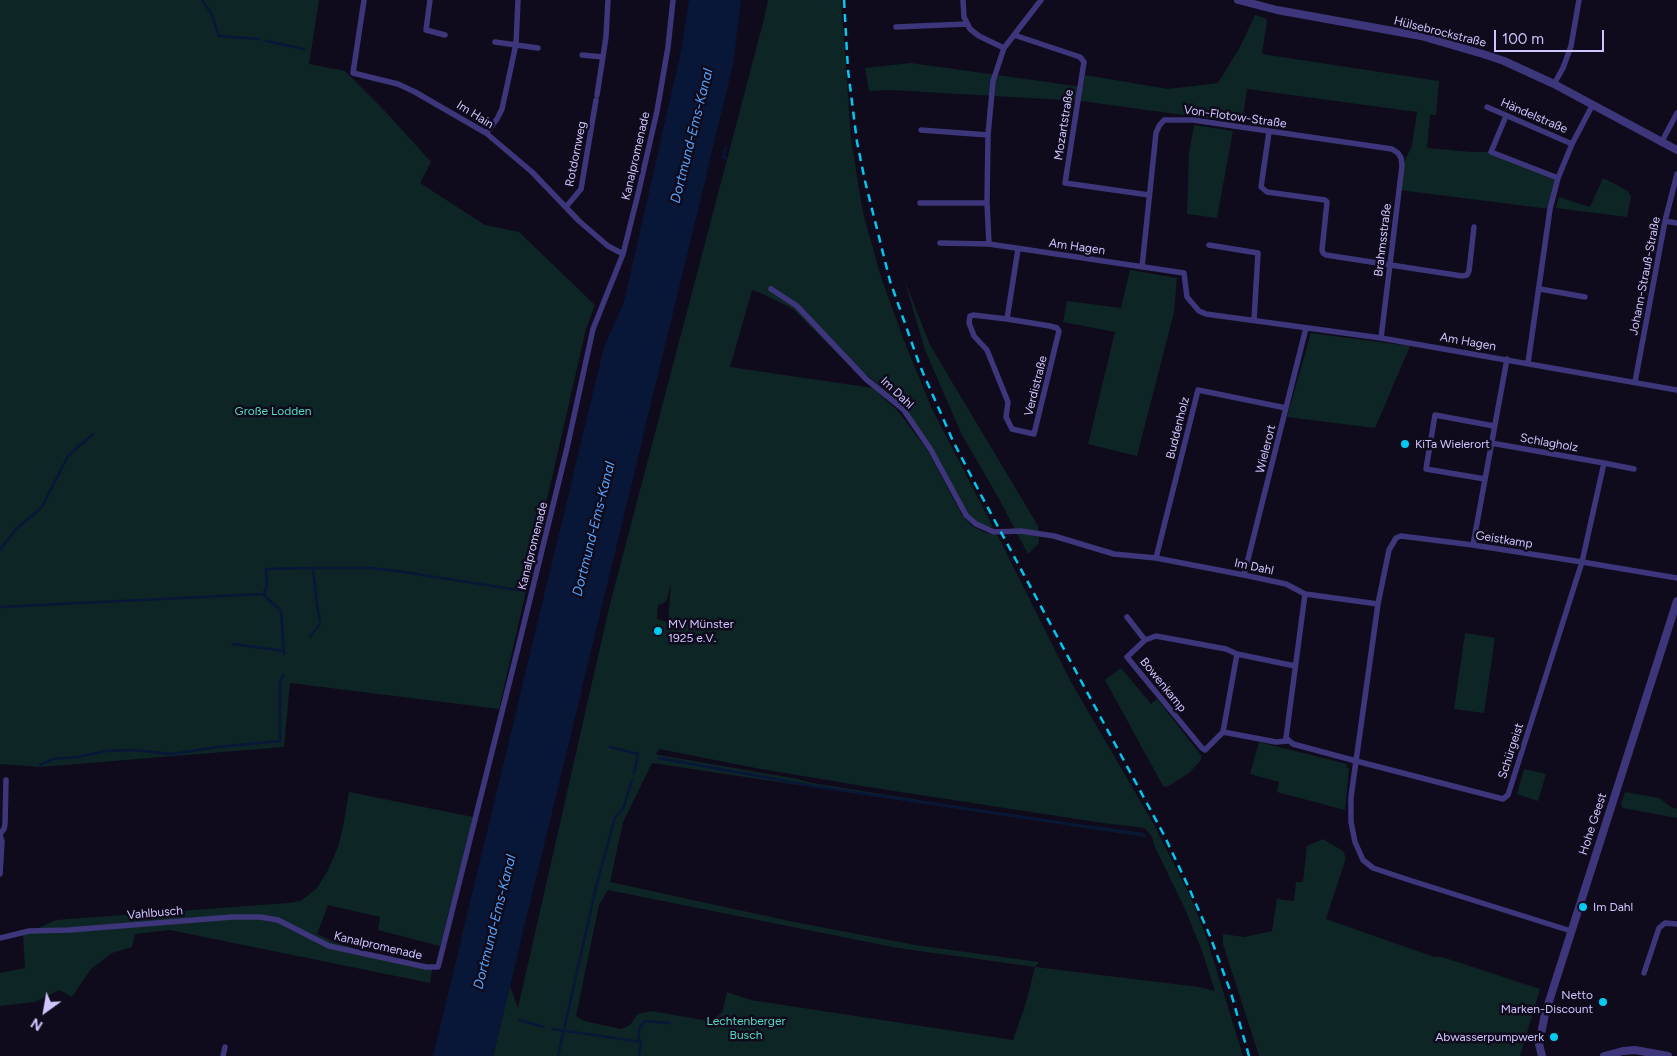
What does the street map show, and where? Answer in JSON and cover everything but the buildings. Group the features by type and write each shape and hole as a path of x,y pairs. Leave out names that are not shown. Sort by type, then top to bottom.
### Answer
{"street":[{"name":"Im Hain","path":"364,0 353,73 398,84 486,133 532,172 566,208 608,246 623,254"},
{"path":"430,0 426,30 445,35"},
{"path":"486,133 502,109 516,44 518,0"},
{"name":"Rotdornweg","path":"566,208 581,189 603,58 608,0"},
{"name":"Kanalpromenade","path":"309,936 329,946 438,968 521,638 593,329 623,254 639,190 657,111 668,47 673,0"},
{"path":"963,0 966,24 970,29 979,36 1004,48"},
{"path":"989,244 987,203 991,90 996,67 1004,48 1041,0"},
{"name":"Hülsebrockstraße","path":"1238,0 1277,10 1401,32 1448,43 1504,61 1554,84 1677,150"},
{"path":"1554,84 1569,52 1574,34 1579,0"},
{"path":"896,27 966,24"},
{"name":"Mozartstraße","path":"1014,35 1080,57 1084,62 1065,183 1149,195"},
{"path":"495,42 538,48"},
{"path":"582,55 603,58"},
{"path":"1528,363 1550,209 1558,178 1572,144 1592,106"},
{"name":"Händelstraße","path":"1487,107 1572,144"},
{"path":"1661,143 1677,113"},
{"path":"1506,116 1491,152 1558,178"},
{"name":"Von-Flotow-Straße","path":"1142,267 1156,133 1164,120 1193,120 1392,149"},
{"path":"920,130 988,135"},
{"path":"1269,132 1261,187 1264,190 1324,200 1326,202 1323,254 1462,276 1467,275 1469,272 1474,227"},
{"name":"Brahmsstraße","path":"1380,338 1391,264 1402,166 1401,158 1392,149"},
{"name":"Johann-Strauß-Straße","path":"1635,382 1665,221 1677,174"},
{"path":"920,203 987,203"},
{"path":"1665,221 1677,223"},
{"name":"Am Hagen","path":"940,244 989,244 1184,273 1187,297 1199,311 1206,314 1380,338 1677,390"},
{"path":"1209,246 1258,253 1254,320"},
{"path":"1008,319 1018,249"},
{"name":"Im Dahl","path":"771,289 797,306 866,378 903,409 931,450 966,515 976,524 994,532 1021,531 1054,536 1114,554 1156,558 1244,575 1286,584 1305,594"},
{"path":"1540,289 1585,297"},
{"name":"Verdistraße","path":"973,315 1008,319 1050,326 1057,328 1058,331 1034,434 1012,429 1006,417 1008,402 987,350 974,336 969,323 970,316 973,315"},
{"name":"Wielerort","path":"1244,575 1306,328"},
{"path":"1474,545 1494,426 1508,360"},
{"name":"Buddenholz","path":"1156,558 1198,390 1286,408"},
{"path":"1485,479 1426,469 1435,415 1494,426"},
{"name":"Schlagholz","path":"1491,443 1634,468"},
{"path":"1582,562 1604,463"},
{"name":"Geistkamp","path":"1356,761 1378,604 1389,550 1396,538 1401,536 1474,545 1677,578"},
{"name":"Schürgeist","path":"1356,761 1505,798 1508,795 1582,562"},
{"path":"1288,741 1286,735 1305,594 1378,604"},
{"name":"Hohe Geest","path":"1542,1056 1539,1044 1545,1014 1677,601"},
{"path":"1127,617 1145,640"},
{"name":"Bowenkamp","path":"1223,732 1208,748 1205,750 1202,748 1128,657 1145,640 1156,636 1295,666"},
{"path":"1237,654 1223,732 1276,742 1288,741 1356,761 1351,797 1351,822 1354,842 1363,860 1373,868 1571,931"},
{"path":"0,874 2,841 0,835 5,824 6,780"},
{"name":"Vahlbusch","path":"0,938 28,931 69,930 232,917 260,917 278,920 309,936"},
{"path":"1644,973 1659,928 1665,923 1677,924"},
{"path":"223,1056 225,1047"},
{"path":"1604,1056 1623,1050 1635,1050 1668,1056"}],"green space":[{"name":"Große Lodden","path":"0,0 319,0 309,64 345,71 383,109 431,162 420,183 485,225 519,232 595,305 586,329 499,709 290,683 284,747 40,767 0,764"},
{"name":"Lechtenberger Busch","path":"768,0 841,0 851,139 863,213 881,277 931,407 993,527 987,527 977,522 967,512 933,449 904,407 867,375 862,378 793,309 752,290 730,367 873,388 898,411 928,451 962,515 972,526 998,536 1071,682 1153,823 1189,894 1206,936 1243,1056 493,1056 510,986 518,1008 609,608","holes":["671,584 668,622 657,619 658,605 664,603 667,599","659,749 761,769 881,789 1145,828 1152,837 1186,911 1215,991 1199,987 1035,967 1039,962 915,945 794,922 610,882 623,822 652,763 1146,837 1144,833 1026,817 812,783 659,755 656,754","608,890 898,948 1035,967 1025,1006 1013,1040 751,1000 727,992 722,1013 709,1021 651,1011 638,1014 630,1025 621,1029 584,1021 576,1016 599,905"]},
{"path":"1255,15 1265,18 1267,21 1262,54 1439,81 1436,115 1430,115 1427,148 1491,152 1558,178 1550,209 1399,190 1402,166 1412,146 1417,112 1247,89 1242,123 1081,101 892,90 869,91 865,68 911,63 1083,87 1085,75 1168,89 1218,83 1240,47"},
{"path":"1194,125 1233,131 1217,218 1187,214 1189,153"},
{"path":"1603,178 1628,191 1631,197 1627,217 1556,208 1559,197 1590,207"},
{"path":"1130,270 1177,278 1174,312 1137,456 1088,444 1115,332 1063,322 1067,301 1121,308"},
{"path":"904,279 930,345 1038,526 1039,543 1028,554 962,435 925,350"},
{"path":"1311,333 1410,346 1375,428 1287,417"},
{"path":"1465,633 1495,638 1484,713 1454,709"},
{"path":"1121,668 1151,704 1157,699 1201,755 1201,760 1189,773 1167,787 1163,786 1105,680"},
{"path":"1259,742 1347,764 1346,767 1349,768 1345,810 1277,792 1279,782 1250,774"},
{"path":"1524,769 1546,774 1538,801 1517,794"},
{"path":"349,792 473,817 440,946 378,930 380,917 328,905 317,934 334,942 369,953 433,964 430,983 170,930 135,934 132,947 112,953 91,969 72,997 59,990 35,1002 0,1006 0,973 25,968 23,935 56,920 300,901 317,888 328,870 338,847"},
{"path":"1625,792 1659,798 1677,809 1677,818 1623,808 1621,804"},
{"path":"1323,839 1343,851 1346,858 1326,919 1434,957 1442,957 1540,989 1520,1056 1259,1056 1223,944 1223,934 1244,937 1272,931 1277,899 1294,901 1296,882 1303,882 1307,846"}],"water":[{"name":"Dortmund-Ems-Kanal","path":"689,0 741,0 733,65 493,1056 433,1056 604,347 624,302 681,51"}],"waterway":[{"path":"202,0 211,13 219,36 259,39"},
{"path":"266,41 304,49"},
{"path":"726,147 723,157 727,158"},
{"path":"0,550 16,529 42,507 68,456 93,434"},
{"path":"313,568 370,568 398,571 524,591"},
{"path":"284,654 281,611 263,594 267,586 266,569 313,568 320,622"},
{"path":"0,607 263,594"},
{"path":"310,637 319,625"},
{"path":"233,644 284,651"},
{"path":"40,765 53,759 78,757 106,751 132,750 172,754 280,741 280,683 283,675"},
{"path":"610,747 638,754 634,773"},
{"path":"659,758 813,786 1144,835"},
{"path":"558,1056 597,883 615,818 623,809 632,780"},
{"path":"519,1020 544,1027"},
{"path":"638,1042 640,1027 645,1021 670,1023"},
{"path":"553,1029 641,1042 639,1056"}],"railway":[{"path":"844,0 848,70 857,142 865,181 890,281 920,366 953,441 981,495 1164,835 1210,936 1231,993 1249,1056"}],"place":[{"name":"KiTa Wielerort","path":"1405,444"},
{"name":"MV Münster 1925 e.V.","path":"658,631"},
{"name":"Im Dahl","path":"1583,907"},
{"name":"Netto Marken-Discount","path":"1603,1002"},
{"name":"Abwasserpumpwerk","path":"1554,1037"}]}
